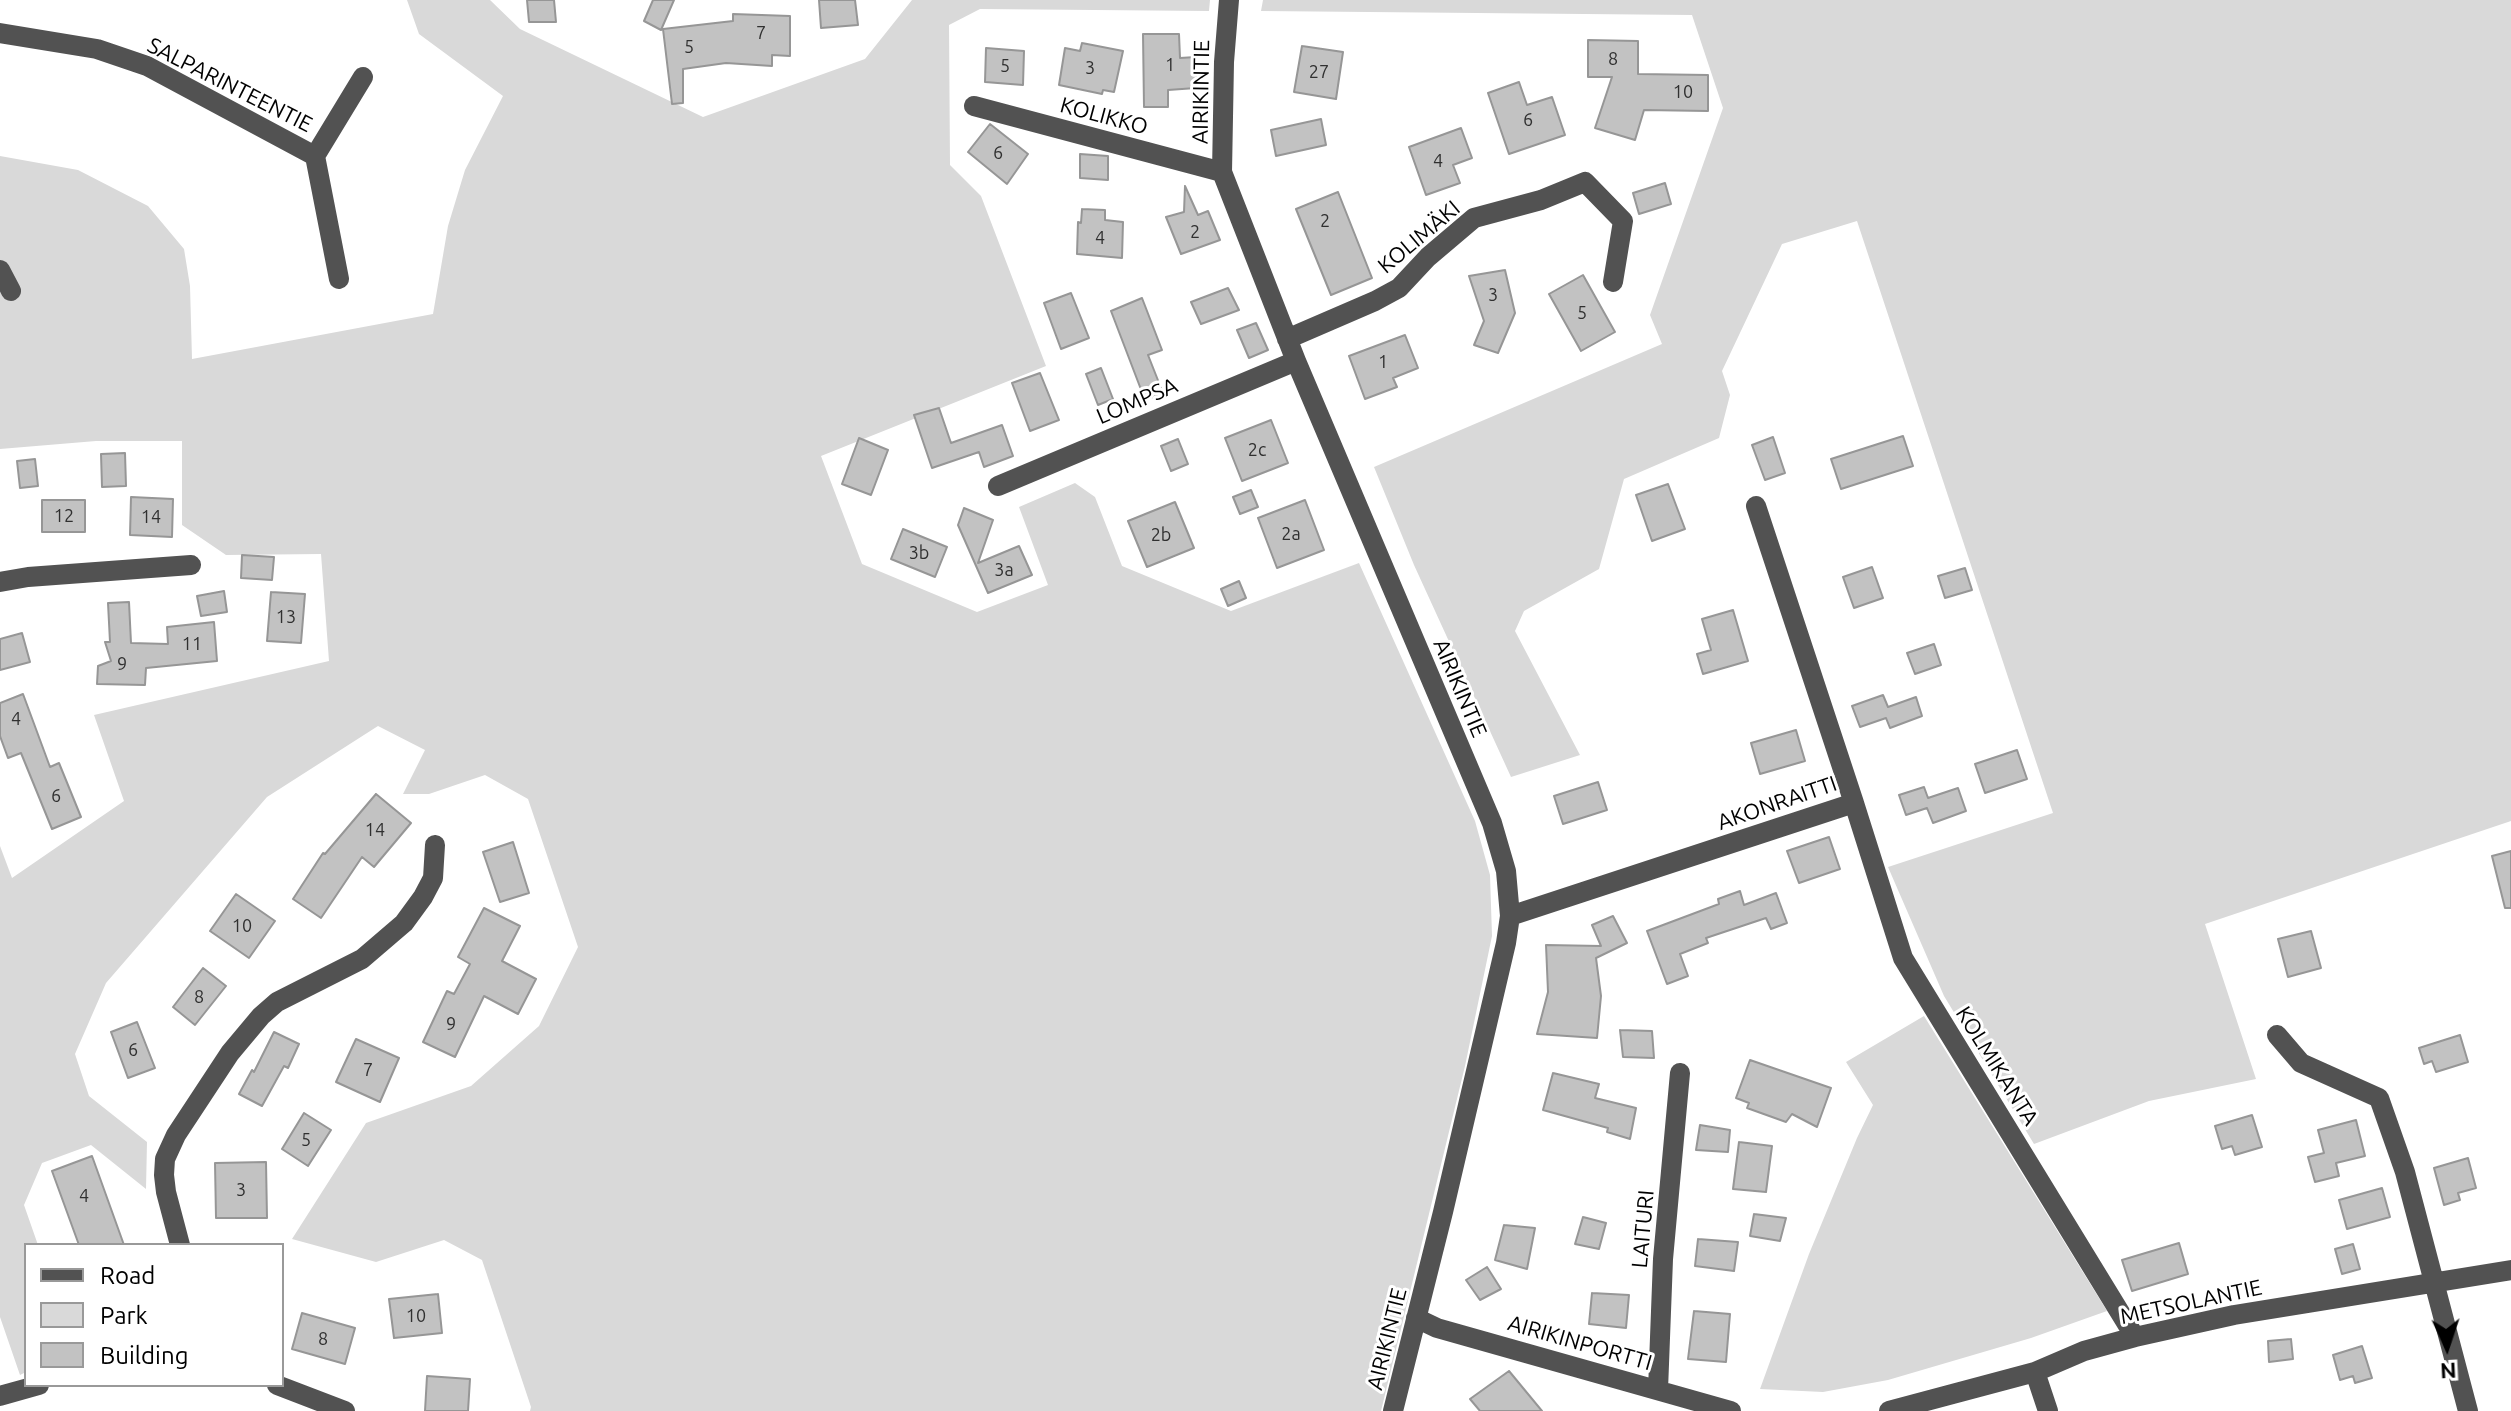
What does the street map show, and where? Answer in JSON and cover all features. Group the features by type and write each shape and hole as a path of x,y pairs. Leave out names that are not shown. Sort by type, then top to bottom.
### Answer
{"street":[{"name":"AIRIKINTIE","path":"1229,0 1224,62 1222,172 1296,361 1492,823 1506,871 1510,916 1447,1197 1393,1411"},
{"name":"SALPARINTEENTIE","path":"0,33 97,49 147,66 315,156 339,279"},
{"path":"315,156 363,77"},
{"name":"KOLIKKO","path":"974,106 1222,172"},
{"name":"KOLIMÄKI","path":"1287,339 1399,288 1428,257 1474,218 1541,200 1585,182 1623,221 1613,282"},
{"path":"0,270 11,291"},
{"name":"LOMPSA","path":"998,486 1296,361"},
{"name":"AKONRAITTI","path":"1510,916 1854,803 1756,506"},
{"path":"0,582 28,577 191,565"},
{"name":"KOLMIKANTA","path":"1854,803 1903,958 2135,1337"},
{"path":"179,1243 164,1175 165,1159 176,1135 230,1053 261,1016 277,1002 362,959 404,923 433,878 435,845"},
{"path":"2277,1035 2301,1063 2379,1098 2405,1172 2468,1411"},
{"name":"LAITURI","path":"1658,1390 1663,1259 1680,1073"},
{"name":"METSOLANTIE","path":"1889,1411 2035,1372 2084,1351 2135,1337 2234,1315 2511,1270"},
{"name":"AIRIKINPORTTI","path":"1416,1318 1437,1328 1731,1411"},
{"path":"2035,1372 2048,1411"},
{"path":"12,1400 35,1387"},
{"path":"282,1387 345,1411"}],"green space":[{"path":"407,0 490,0 520,29 703,117 865,59 912,0 1210,0 1209,11 980,9 949,25 950,165 981,196 1046,366 821,456 862,564 977,612 1048,585 1019,507 1075,483 1095,497 1122,566 1231,611 1359,563 1475,821 1490,875 1492,936 1465,1066 1381,1411 530,1411 482,1260 444,1240 376,1262 292,1239 366,1123 471,1086 539,1026 578,947 528,799 485,775 429,794 403,794 425,750 378,726 267,797 106,983 75,1054 89,1096 147,1142 146,1189 91,1145 42,1163 24,1205 37,1243 24,1243 24,1373 20,1375 0,1317 0,846 12,878 124,801 94,715 329,661 321,554 226,555 182,525 182,441 96,441 0,449 0,156 78,170 148,206 184,249 190,286 192,359 433,314 448,226 465,170 503,96 419,34"},
{"path":"1263,0 2511,0 2511,821 2205,924 2256,1079 2149,1101 2034,1144 1944,996 1888,867 2053,813 1857,221 1782,244 1722,371 1730,395 1719,438 1624,479 1599,569 1524,611 1515,631 1580,755 1511,777 1414,565 1374,467 1662,344 1650,315 1723,108 1692,15 1261,11"},
{"path":"1924,1016 2107,1311 2031,1338 1888,1380 1823,1392 1760,1389 1809,1254 1873,1105 1846,1062"}],"building":[{"path":"527,0 554,0 556,22 529,22"},
{"path":"653,0 674,0 661,30 644,21"},
{"path":"819,0 855,0 858,25 821,28"},
{"path":"733,14 790,16 790,56 772,55 772,66 726,63 683,69 683,103 672,104 663,29 733,21"},
{"path":"1143,34 1179,34 1180,58 1196,57 1196,88 1168,90 1168,107 1144,107"},
{"path":"1588,40 1638,41 1638,74 1708,75 1708,111 1644,110 1635,140 1595,128 1612,77 1588,77"},
{"path":"1082,43 1123,51 1114,92 1103,90 1102,94 1059,85 1065,48 1080,51"},
{"path":"1302,46 1343,52 1336,99 1294,92"},
{"path":"986,48 1024,51 1023,85 985,82"},
{"path":"1519,82 1527,105 1552,97 1565,135 1509,154 1488,93"},
{"path":"1321,119 1326,145 1276,156 1271,130"},
{"path":"990,124 1028,154 1007,184 968,152"},
{"path":"1461,128 1472,158 1453,165 1460,183 1426,195 1409,147"},
{"path":"1080,154 1108,156 1108,180 1080,178"},
{"path":"1665,183 1671,204 1639,214 1633,193"},
{"path":"1185,186 1198,215 1208,211 1220,240 1181,254 1166,217 1184,212"},
{"path":"1338,192 1372,278 1331,295 1296,209"},
{"path":"1082,209 1105,210 1105,220 1123,222 1122,258 1077,254 1078,222 1081,223"},
{"path":"1505,270 1515,313 1498,353 1474,345 1484,321 1469,276"},
{"path":"1583,275 1615,332 1581,351 1549,294"},
{"path":"1228,288 1239,310 1201,324 1191,302"},
{"path":"1071,293 1089,338 1061,349 1044,303"},
{"path":"1142,298 1162,350 1148,355 1163,393 1145,400 1111,311"},
{"path":"1256,323 1268,350 1249,358 1237,330"},
{"path":"1405,335 1418,368 1393,378 1397,387 1365,399 1349,356"},
{"path":"1101,368 1113,399 1098,405 1086,374"},
{"path":"1040,373 1059,420 1030,431 1012,383"},
{"path":"939,408 951,443 1002,425 1013,456 984,467 979,452 932,468 914,415"},
{"path":"1271,420 1288,463 1242,481 1225,438"},
{"path":"1903,436 1913,466 1841,489 1831,459"},
{"path":"1773,437 1785,473 1765,480 1752,445"},
{"path":"859,438 888,450 871,495 842,484"},
{"path":"1178,439 1188,464 1171,471 1161,446"},
{"path":"125,453 126,486 102,487 101,454"},
{"path":"35,459 38,486 20,488 17,461"},
{"path":"1668,484 1685,529 1652,541 1636,495"},
{"path":"1251,490 1258,507 1240,514 1233,497"},
{"path":"131,497 173,499 172,537 130,535"},
{"path":"42,500 85,500 85,532 42,532"},
{"path":"1305,500 1324,550 1277,568 1258,518"},
{"path":"1175,502 1194,548 1147,567 1128,521"},
{"path":"964,508 993,520 978,563 1019,546 1032,575 988,593 958,525"},
{"path":"903,529 947,547 935,577 891,559"},
{"path":"242,555 274,557 272,580 241,578"},
{"path":"1872,567 1883,598 1854,608 1843,577"},
{"path":"1965,568 1972,590 1945,598 1938,576"},
{"path":"1239,581 1246,598 1228,606 1221,589"},
{"path":"224,591 227,612 201,616 197,596"},
{"path":"271,592 305,594 301,643 267,641"},
{"path":"129,602 131,643 168,644 167,627 214,622 217,661 146,668 145,685 97,684 98,666 111,661 105,642 110,642 108,603"},
{"path":"1733,610 1748,661 1703,674 1697,654 1711,650 1702,619"},
{"path":"22,633 30,662 0,670 0,639"},
{"path":"1934,644 1941,665 1915,674 1907,653"},
{"path":"23,694 50,767 59,763 81,817 52,829 21,753 8,758 0,736 0,703"},
{"path":"1883,695 1888,707 1916,697 1922,716 1890,728 1886,718 1860,727 1852,706"},
{"path":"1796,730 1805,761 1760,774 1751,743"},
{"path":"2017,750 2027,779 1985,793 1975,764"},
{"path":"1598,782 1607,810 1563,824 1554,796"},
{"path":"1924,787 1928,798 1958,788 1966,811 1933,823 1927,808 1906,815 1899,795"},
{"path":"376,794 411,823 374,867 362,857 321,918 293,899 323,853"},
{"path":"1829,837 1840,869 1799,883 1787,851"},
{"path":"513,842 529,893 500,902 483,852"},
{"path":"2511,851 2511,908 2505,908 2492,856"},
{"path":"1740,891 1744,905 1776,893 1787,923 1771,929 1766,918 1706,938 1708,943 1680,954 1688,976 1667,984 1647,931 1719,904 1718,899"},
{"path":"236,894 275,921 249,958 210,931"},
{"path":"484,908 520,926 502,961 536,979 518,1014 484,996 455,1057 423,1042 447,991 454,994 470,964 458,957"},
{"path":"1613,916 1627,943 1596,958 1601,996 1597,1038 1537,1034 1548,992 1546,945 1601,946 1592,925"},
{"path":"2311,931 2321,968 2288,977 2278,939"},
{"path":"203,968 226,986 195,1025 173,1007"},
{"path":"137,1022 155,1068 128,1078 111,1032"},
{"path":"1620,1030 1652,1031 1654,1058 1623,1057"},
{"path":"274,1032 299,1044 288,1068 284,1066 262,1106 239,1094"},
{"path":"2460,1035 2468,1062 2436,1072 2432,1061 2424,1064 2419,1048"},
{"path":"356,1039 399,1058 380,1102 336,1082"},
{"path":"1750,1060 1831,1088 1817,1127 1792,1114 1786,1122 1747,1108 1749,1103 1736,1098"},
{"path":"1553,1073 1599,1084 1595,1098 1636,1108 1630,1139 1607,1132 1608,1128 1543,1110"},
{"path":"304,1113 331,1130 308,1166 282,1149"},
{"path":"2252,1115 2262,1147 2235,1155 2232,1146 2222,1149 2215,1126"},
{"path":"2356,1120 2365,1156 2336,1163 2339,1176 2315,1182 2308,1157 2324,1153 2318,1130"},
{"path":"1700,1125 1730,1130 1728,1152 1696,1150"},
{"path":"1739,1142 1772,1146 1766,1192 1733,1189"},
{"path":"92,1156 123,1243 78,1243 52,1171"},
{"path":"2468,1158 2476,1188 2458,1193 2460,1200 2444,1205 2434,1168"},
{"path":"266,1162 267,1218 216,1218 215,1163"},
{"path":"2382,1188 2390,1217 2347,1229 2339,1200"},
{"path":"1754,1214 1786,1218 1780,1241 1750,1236"},
{"path":"1583,1217 1606,1223 1599,1249 1575,1244"},
{"path":"1504,1225 1535,1228 1527,1269 1495,1260"},
{"path":"1698,1239 1738,1242 1734,1271 1695,1266"},
{"path":"2179,1243 2188,1274 2132,1291 2122,1260"},
{"path":"2353,1244 2360,1269 2342,1274 2335,1249"},
{"path":"1487,1267 1501,1289 1480,1300 1466,1280"},
{"path":"1592,1293 1629,1295 1626,1328 1589,1324"},
{"path":"438,1294 442,1333 394,1338 389,1299"},
{"path":"1694,1311 1730,1314 1726,1362 1688,1359"},
{"path":"302,1313 355,1328 345,1364 292,1349"},
{"path":"2291,1339 2293,1359 2269,1362 2268,1341"},
{"path":"2362,1346 2372,1378 2355,1383 2353,1376 2340,1380 2333,1355"},
{"path":"1509,1371 1542,1411 1480,1411 1470,1399"},
{"path":"427,1376 470,1379 468,1411 425,1411"}]}
